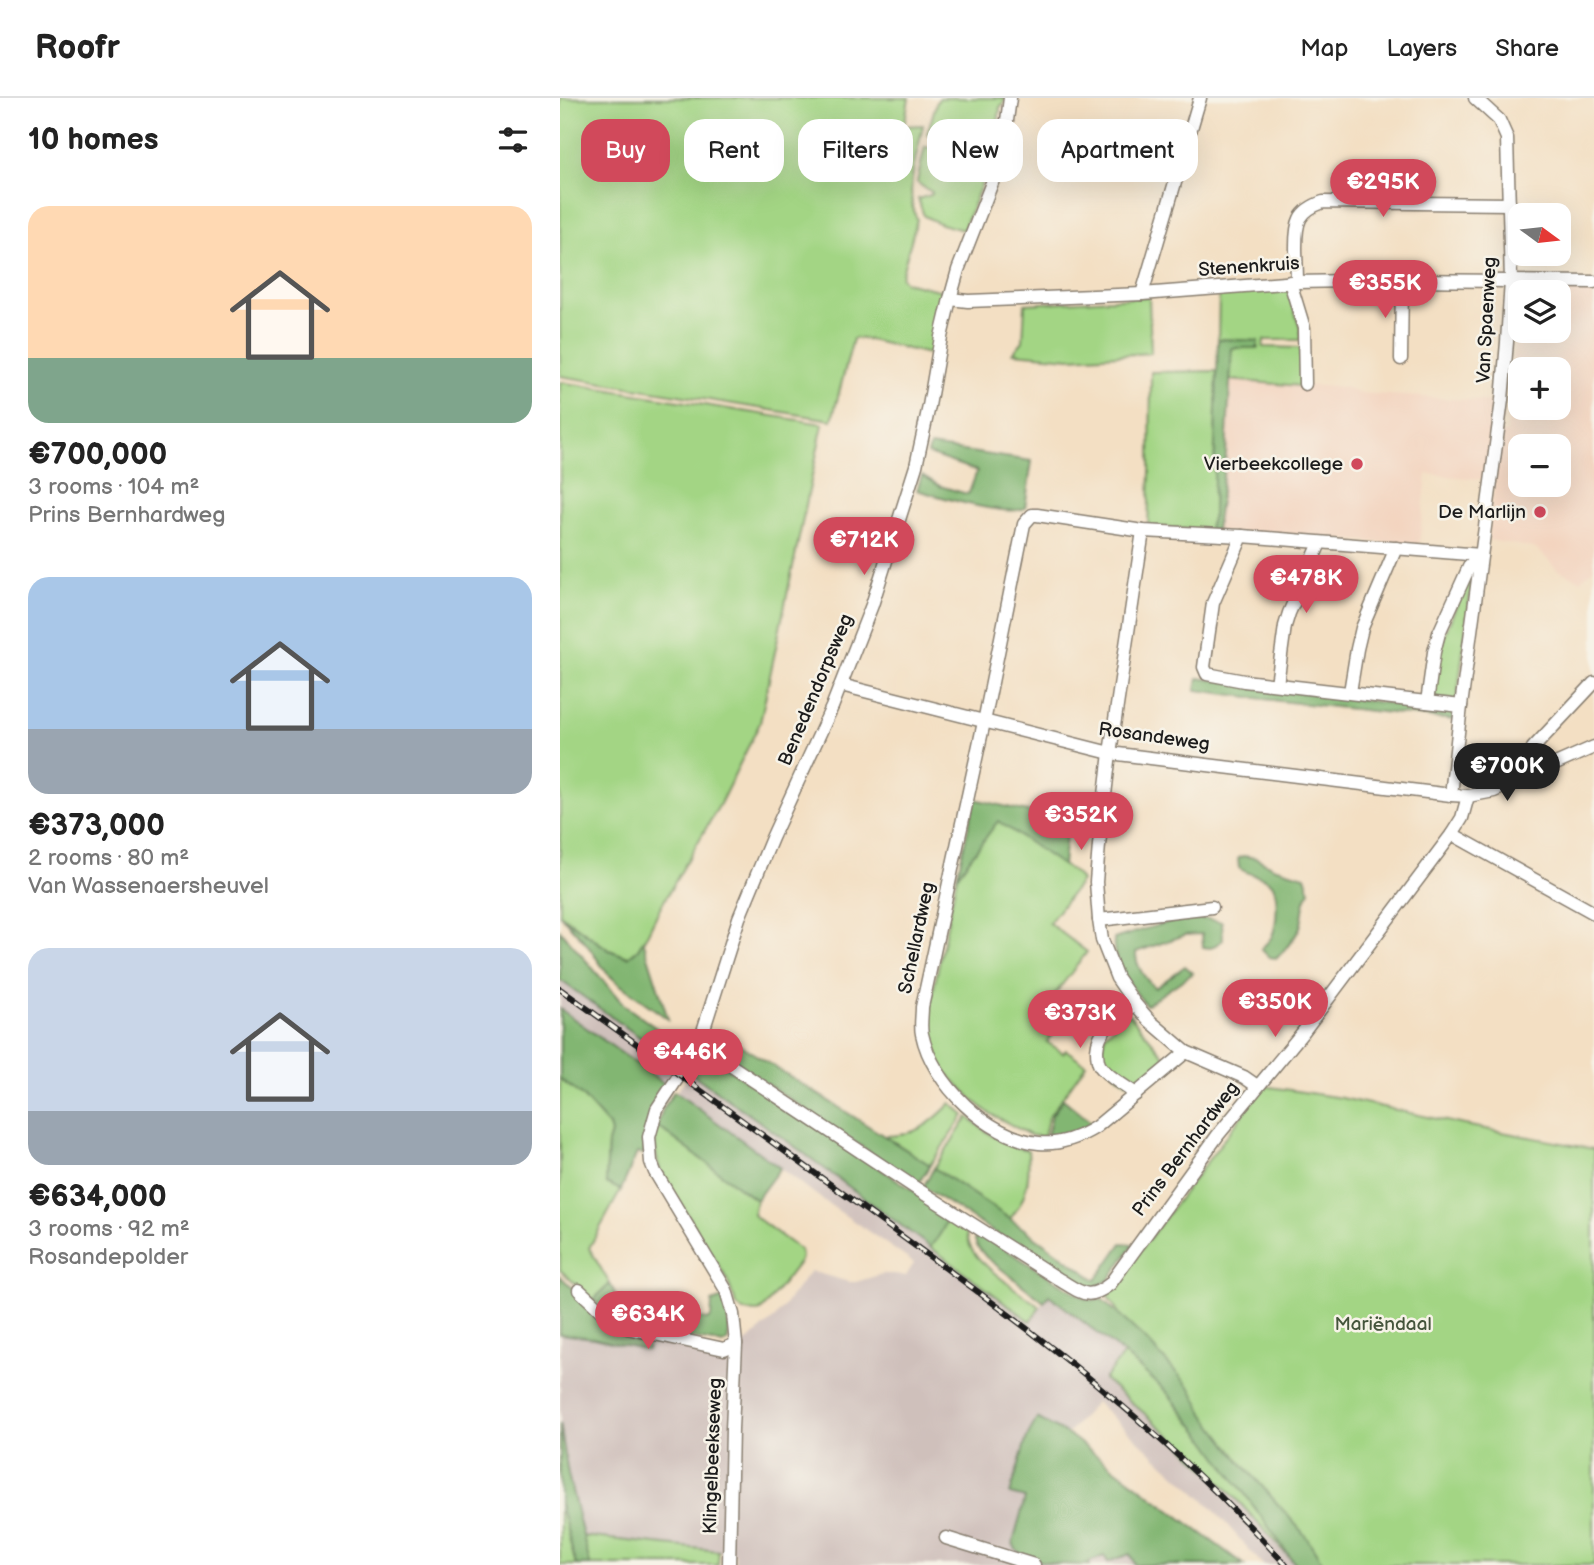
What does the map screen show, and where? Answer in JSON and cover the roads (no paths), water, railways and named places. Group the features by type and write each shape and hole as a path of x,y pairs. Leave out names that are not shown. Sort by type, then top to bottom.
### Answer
{"street":[{"name":"Benedendorpsweg","path":"698,1047 739,918 772,838 832,708 872,605 916,466 941,337 958,270 995,175 1004,143 1010,98"},
{"path":"1142,294 1199,98"},
{"name":"Van Spaenweg","path":"1475,98 1499,120 1507,138 1510,203"},
{"path":"1305,384 1304,328 1293,282 1296,229 1305,211 1323,202 1508,204"},
{"path":"1401,359 1402,281"},
{"name":"Stenenkruis","path":"950,299 968,301 1142,294 1293,282 1508,281"},
{"name":"Stenenkruis","path":"1571,282 1594,282"},
{"name":"Van Spaenweg","path":"1451,795 1502,400 1508,321"},
{"name":"Schellardweg","path":"1143,531 1037,514 1032,515 1024,524 922,1007 922,1033 932,1061 954,1094 970,1111 1008,1134 1038,1143 1082,1135 1108,1118 1185,1052"},
{"path":"1257,1086 1244,1077 1185,1052 1150,1021 1117,978 1102,940 1096,882 1110,753 1143,531 1481,555"},
{"path":"1242,536 1213,603 1204,667 1208,674 1461,706"},
{"path":"1277,684 1285,626 1320,543"},
{"path":"1350,692 1362,628 1396,548"},
{"name":"Van Spaenweg","path":"1427,702 1439,633 1469,567 1481,555"},
{"path":"1535,772 1530,754 1533,748 1594,683"},
{"name":"Rosandeweg","path":"841,685 1110,753 1468,796"},
{"path":"1468,796 1494,791 1594,747"},
{"name":"Prins Bernhardweg","path":"698,1047 724,1061 1079,1292 1092,1295 1110,1284 1218,1135 1303,1032 1452,834 1462,818 1468,796"},
{"path":"1452,834 1594,913"},
{"path":"1098,920 1212,908"},
{"path":"1135,1004 1103,1030 1098,1039 1097,1054 1101,1068 1136,1094"},
{"name":"Klingelbeekseweg","path":"698,1047 657,1110 649,1137 649,1152 655,1172 726,1290 733,1314 736,1344 729,1565"},
{"path":"579,1290 611,1320 626,1328 724,1349 736,1344"},
{"path":"946,1538 1034,1565"}],"railway":[{"path":"560,989 1067,1360 1193,1470 1286,1565"}],"place":[{"name":"Vierbeekcollege","path":"1357,464"},
{"name":"De Marlijn","path":"1540,512"}],"park label":[{"name":"Mariëndaal","path":"1383,1324"}]}
